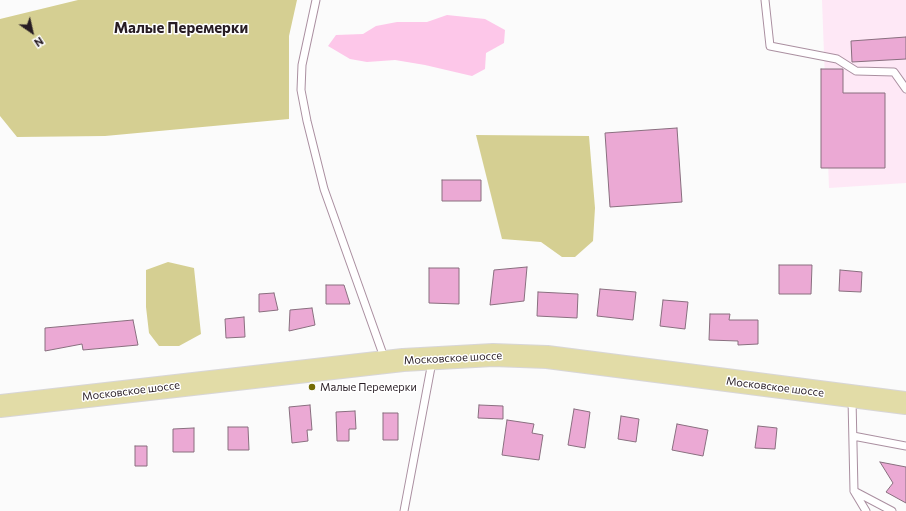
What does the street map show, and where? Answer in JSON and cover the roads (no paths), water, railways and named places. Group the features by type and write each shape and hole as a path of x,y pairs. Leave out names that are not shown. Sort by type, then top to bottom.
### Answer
{"main road":[{"name":"Московское шоссе","path":"0,406 432,357 493,355 547,357 906,404"}],"lane":[{"path":"316,0 302,65 301,90 324,190 385,362"},
{"path":"765,0 770,46 837,59 856,70 894,72 906,90"},
{"path":"404,511 432,357"},
{"path":"852,396 854,491 866,511"},
{"path":"853,436 906,446"},
{"path":"854,491 892,511"}],"place":[{"name":"Малые Перемерки","path":"312,387"}],"district":[{"name":"Малые Перемерки","path":"181,28"}]}
